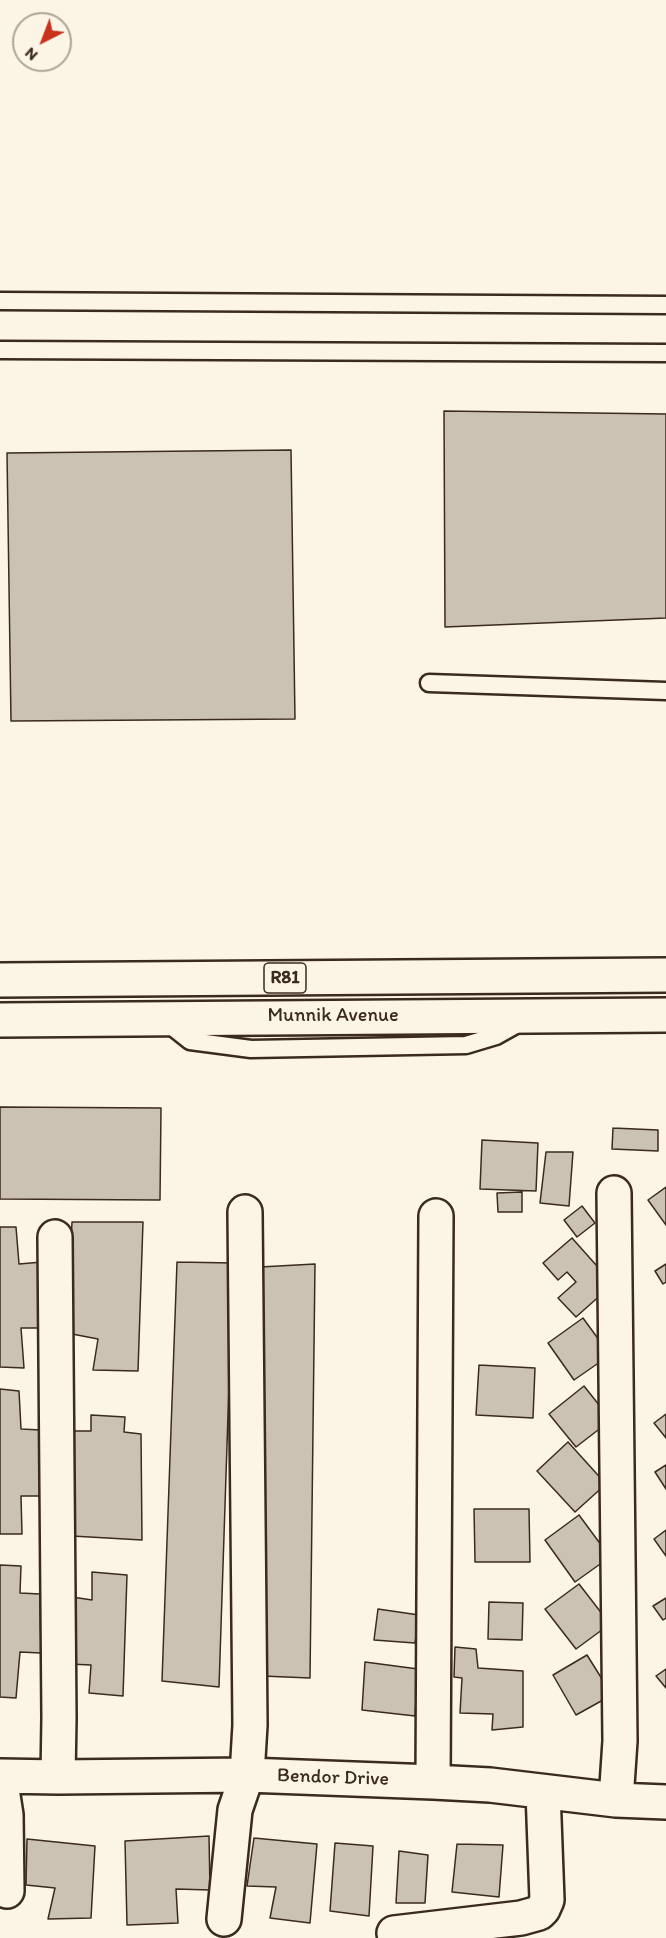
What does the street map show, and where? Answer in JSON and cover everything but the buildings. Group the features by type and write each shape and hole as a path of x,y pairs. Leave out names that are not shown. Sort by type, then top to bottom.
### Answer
{"street":[{"name":"Munnik Avenue","path":"0,980 666,975"},
{"name":"Munnik Avenue","path":"0,1020 666,1015"},
{"path":"614,1193 620,1741 616,1800"},
{"path":"224,1919 235,1810 248,1775 250,1725 245,1212"},
{"path":"433,1782 436,1216"},
{"path":"55,1237 58,1777"},
{"name":"Bendor Drive","path":"0,1776 248,1775 433,1782 490,1785 616,1800 666,1802"},
{"path":"0,1776 6,1815 7,1891"},
{"path":"394,1933 521,1918 539,1913 547,1900 543,1792"}],"lane":[{"path":"0,301 666,305"},
{"path":"0,350 666,353"},
{"path":"429,683 666,691"}]}
